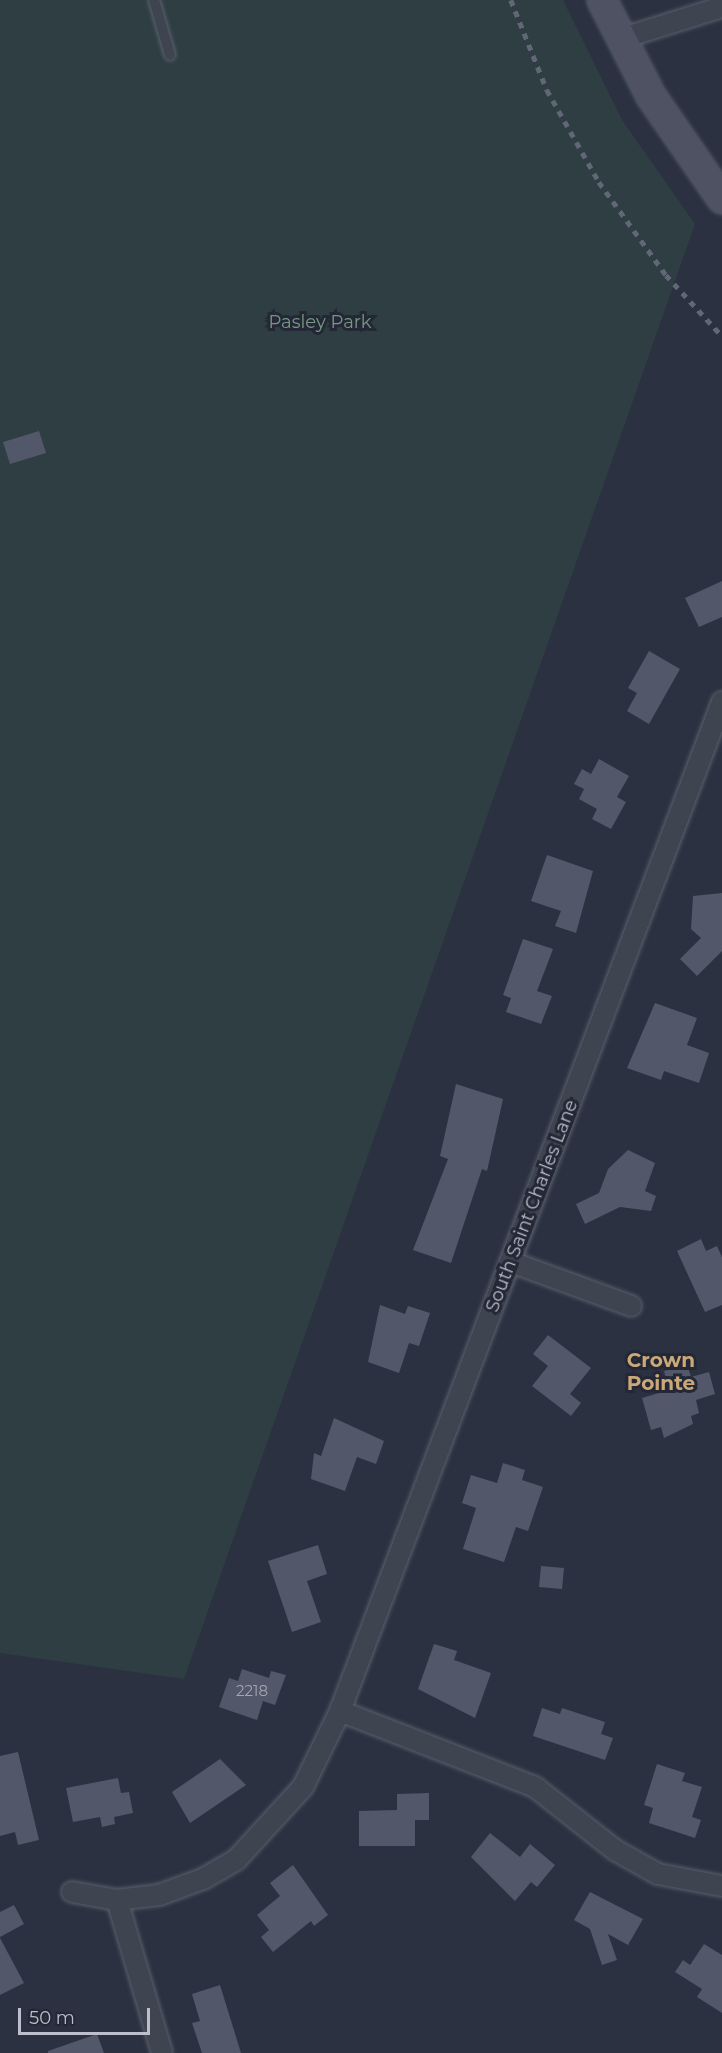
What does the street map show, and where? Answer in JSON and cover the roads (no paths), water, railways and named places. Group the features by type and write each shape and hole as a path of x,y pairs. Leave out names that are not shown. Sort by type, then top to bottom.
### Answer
{"main road":[{"path":"602,0 620,39 671,129 722,199"}],"street":[{"path":"620,39 722,7"},
{"name":"South Saint Charles Lane","path":"72,1892 117,1900 159,1895 203,1879 237,1859 303,1787 340,1711 722,702"},
{"path":"511,1262 631,1306"},
{"path":"340,1711 535,1787 615,1850 658,1874 722,1886"},
{"path":"117,1900 162,2053"}],"lane":[{"path":"154,0 170,55"}],"railway":[{"path":"511,0 547,90 599,182 666,275 722,336"}],"district":[{"name":"Crown Pointe","path":"661,1372"}],"park label":[{"name":"Pasley Park","path":"320,322"}]}
